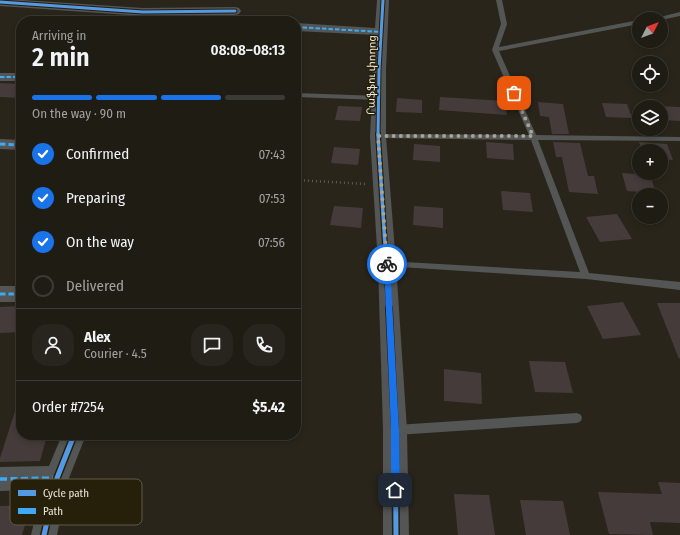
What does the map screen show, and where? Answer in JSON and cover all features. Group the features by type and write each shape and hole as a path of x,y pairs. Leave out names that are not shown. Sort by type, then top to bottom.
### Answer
{"street":[{"path":"0,2 143,12 235,16 242,0"},
{"name":"Րաֆֆու փողոց","path":"382,0 378,136 387,264 395,430 396,535"},
{"path":"301,27 381,32"},
{"path":"0,77 16,78"},
{"path":"0,144 16,145"},
{"path":"0,294 16,294"},
{"path":"0,479 57,478 72,440"},
{"path":"44,535 46,525"}],"lane":[{"path":"499,0 504,24 495,50 533,136 586,276"},
{"path":"668,16 680,14"},
{"path":"495,50 632,23"},
{"path":"301,95 379,98"},
{"path":"378,136 533,136 680,139"},
{"path":"387,264 586,276 680,286"},
{"path":"395,430 577,418"}],"path":[{"path":"301,180 382,185"}],"building":[{"path":"0,83 16,84 16,98 0,97"},
{"path":"440,97 505,101 507,115 439,110"},
{"path":"397,98 422,100 422,113 396,112"},
{"path":"538,102 563,104 569,134 552,134 549,117 540,116"},
{"path":"602,103 627,104 632,118 606,117"},
{"path":"338,106 362,107 360,121 335,120"},
{"path":"668,106 680,107 680,121 668,120"},
{"path":"486,142 513,144 514,160 487,158"},
{"path":"553,142 580,143 588,176 594,176 598,194 569,192 562,157 556,157"},
{"path":"639,142 667,144 640,144"},
{"path":"414,144 440,146 440,162 413,160"},
{"path":"334,147 360,149 358,165 331,163"},
{"path":"668,147 673,160 668,160"},
{"path":"622,173 632,174 632,180 652,180 654,188 632,188 632,191 627,191"},
{"path":"501,191 530,193 533,212 503,210"},
{"path":"334,206 363,208 361,228 330,225"},
{"path":"414,206 443,208 443,228 413,225"},
{"path":"617,214 632,239 600,242 586,217"},
{"path":"623,302 641,335 603,339 587,306"},
{"path":"657,303 680,303 679,359"},
{"path":"16,306 16,332 0,333 0,307"},
{"path":"529,361 565,362 573,393 535,392"},
{"path":"444,369 481,373 482,404 444,401"},
{"path":"16,408 16,440 46,440 40,461 0,462"},
{"path":"658,482 680,483 680,523 650,522 653,535 609,534 598,492 662,494"},
{"path":"454,494 489,495 495,535 458,535"},
{"path":"520,500 563,501 570,535 526,535"},
{"path":"0,506 10,506 10,525 25,525 22,535 0,535"}],"marked path":[{"path":"301,27 381,32"},
{"path":"0,77 16,77"},
{"path":"0,144 16,145"},
{"path":"0,294 16,294"},
{"path":"0,479 57,478"}],"cycle path":[{"path":"383,0 379,70 378,136 387,264 395,430 396,535"},
{"path":"0,2 143,12 235,11"},
{"path":"57,479 72,440"},
{"path":"44,535 46,525"}],"way so far":[{"path":"387,264 378,136 533,136 514,93"}],"route":[{"path":"387,264 395,430 395,490"}]}
